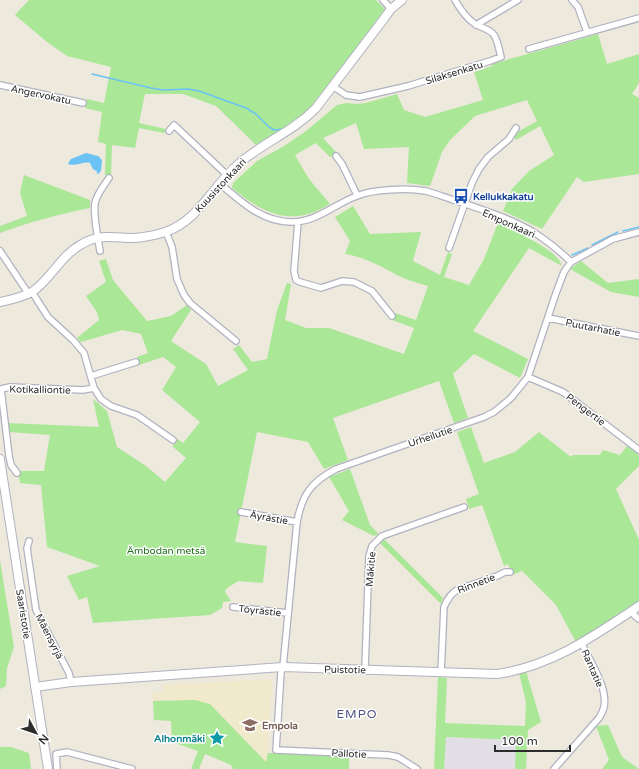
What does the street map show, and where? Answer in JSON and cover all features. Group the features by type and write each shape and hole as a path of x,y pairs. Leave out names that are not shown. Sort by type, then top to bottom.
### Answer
{"street":[{"path":"383,0 391,10"},
{"name":"Kuusistonkaari","path":"0,302 30,293 44,281 75,248 83,243 98,237 134,238 152,236 166,232 185,221 200,207 234,168 258,148 289,131 309,116 334,87 391,10 402,0"},
{"name":"Silaksenkatu","path":"334,87 346,95 360,97 408,86 501,57 494,35 490,31 476,25 465,15 455,0"},
{"path":"476,25 518,0"},
{"path":"572,0 578,8 587,32"},
{"path":"529,49 639,18"},
{"name":"Angervokatu","path":"0,85 83,103"},
{"path":"169,132 174,125 227,175"},
{"path":"449,248 472,183 479,169 488,157 509,139 516,128"},
{"path":"336,156 357,195"},
{"path":"100,251 95,203 109,178"},
{"name":"Emponkaari","path":"220,184 246,206 261,215 280,221 298,222 324,213 357,195 406,189 425,191 500,217 538,235 571,262"},
{"path":"298,222 294,271 296,280 321,288 342,281 354,282 372,291 392,316"},
{"path":"166,232 172,247 177,279 184,295 190,303 236,341"},
{"name":"Urheilutie","path":"276,750 281,672 297,522 302,502 307,493 313,485 327,474 348,465 484,417 494,412 510,398 528,376 560,280 571,262 613,239 623,235 639,232"},
{"path":"0,251 48,317 73,340 84,353 94,388 101,399 137,415 173,440"},
{"name":"Puutarhatie","path":"548,318 639,336"},
{"path":"91,376 136,362"},
{"name":"Pengertie","path":"528,376 563,392 639,450"},
{"name":"Kotikalliontie","path":"17,473 11,465 9,456 1,389 10,387 82,390 94,388"},
{"name":"Saaristotie","path":"0,459 48,769"},
{"name":"Mäkitie","path":"365,669 370,556 372,546 377,540 388,534 464,508"},
{"name":"Äyrästie","path":"241,512 297,522"},
{"name":"Mäensyrjä","path":"29,541 27,548 36,610 69,673 71,682"},
{"name":"Rinnetie","path":"441,673 444,607 451,593 505,572 510,572"},
{"name":"Töyrästie","path":"233,607 288,613"},
{"path":"636,608 635,616 639,620"},
{"name":"Puistotie","path":"36,687 71,682 282,667 478,674 509,672 562,654 582,644 636,608"},
{"name":"Rantatie","path":"554,769 599,718 604,710 605,697 602,688 582,644"},
{"name":"Pallotie","path":"276,750 388,755 398,757 417,769"},
{"path":"57,769 56,754 67,752 132,769"}],"shaded area":[{"name":"Empola","path":"269,679 272,683 267,763 210,704 195,700 153,701 152,693 163,692 163,685"},
{"path":"446,737 516,740 515,769 444,769"}],"green space":[{"path":"29,0 376,0 385,9 308,110 282,129 256,145 216,106 183,94 145,94 139,123 166,129 164,133 139,128 135,148 112,145 111,176 105,175 106,144 98,142 102,112 85,108 87,99 104,103 111,67 67,56 47,42 15,15"},
{"path":"598,34 607,64 639,54 639,83 632,94 639,98 639,174 584,182 577,177 542,229 503,211 512,189 529,171 554,155 540,126 516,140 512,135 537,121 527,100 475,116 450,140 442,152 430,186 407,183 409,147 364,149 356,123 323,138 337,153 330,157 316,143 295,155 309,179 330,204 316,211 303,215 278,215 255,205 232,188 233,183 257,161 284,146 306,131 337,105 346,103 366,103 397,94 404,110 425,117 483,100 474,72 492,66 492,64"},
{"path":"24,175 90,200 90,208 22,225 0,233 0,226 27,216 20,193"},
{"name":"Ämbodan metsä","path":"353,206 370,234 421,232 413,261 440,275 448,252 452,254 444,277 469,285 484,259 498,223 544,247 559,260 562,266 529,248 473,331 528,359 520,378 474,354 453,374 468,418 454,423 439,381 333,418 348,460 324,469 308,442 257,432 235,542 267,546 263,583 238,581 226,589 225,592 231,601 223,602 222,608 210,615 93,623 87,597 79,600 67,576 100,566 47,547 41,485 20,483 19,477 14,471 44,471 50,435 9,432 8,423 99,427 93,399 107,411 117,447 146,466 165,482 186,458 172,446 178,439 183,443 200,422 162,390 176,367 163,357 139,365 137,357 148,353 141,334 122,330 81,342 77,338 99,320 97,312 86,296 106,282 99,261 106,259 113,280 147,321 171,316 187,305 191,310 171,341 206,364 218,386 248,370 233,349 239,345 252,362 267,359 277,310 287,283 291,284 285,320 306,328 329,328 404,354 414,328 392,320 395,313 416,320 428,286 401,277 367,260 345,254 350,241 335,217"},
{"path":"581,261 608,283 639,279 639,297 611,292 570,269"},
{"path":"471,427 484,463 515,452 539,432 571,457 573,455 600,455 603,450 620,455 627,446 639,455 639,466 616,489 639,540 639,602 576,642 556,605 522,571 512,575 508,564 504,566 482,505 469,509 466,499 479,494 457,432"},
{"path":"350,469 370,525 379,534 374,536 342,520 349,511 329,477"},
{"path":"384,539 443,598 441,604 379,542"},
{"path":"0,560 14,647 7,668 6,686 0,689"},
{"path":"526,671 541,722 528,730 526,769 515,769 516,740 446,737 444,769 434,769 438,677 447,678 445,723 525,726 526,702 519,673"},
{"path":"195,700 210,704 266,762 268,753 349,756 349,769 233,769 231,765 205,754 199,769 191,769 198,751 172,742 171,721 154,720 153,701"},
{"path":"608,725 622,757 639,769 602,769 609,760 596,726"},
{"path":"0,747 11,747 29,753 31,769 0,769"}],"water":[{"path":"86,153 98,156 102,160 101,171 98,174 90,163 74,165 68,164 71,159"}],"waterway":[{"path":"92,74 163,90 188,89 199,91 246,108 256,114 274,130 283,129"},
{"path":"623,231 639,227"},
{"path":"592,245 618,232"},
{"path":"572,255 588,248"}],"place":[{"name":"Kellukkakatu","path":"461,196"},
{"name":"Empola","path":"250,725"},
{"name":"Alhonmäki","path":"217,738"}],"district":[{"name":"EMPO","path":"357,714"}]}
